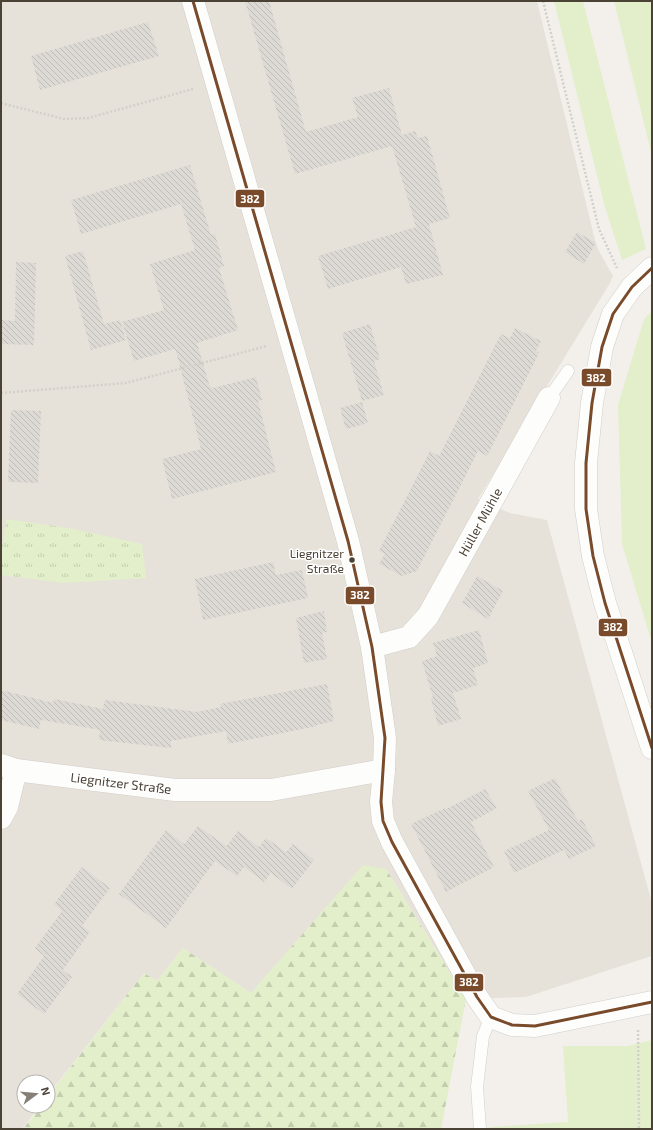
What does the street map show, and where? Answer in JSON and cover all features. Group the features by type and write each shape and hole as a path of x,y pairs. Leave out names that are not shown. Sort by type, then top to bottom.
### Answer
{"street":[{"path":"193,1 344,523 372,648 385,738 381,802 382,815 392,842 477,997 490,1017 512,1025 535,1026 645,1004"},
{"path":"652,268 632,287 613,314 602,347 592,402 586,463 586,509 593,556 605,603 652,748"},
{"name":"Hüller Mühle","path":"372,648 408,637 428,616 549,398"},
{"path":"1,818 7,807 9,767"},
{"name":"Liegnitzer Straße","path":"9,767 175,790 271,790 384,770"}],"lane":[{"name":"Hüller Mühle","path":"549,398 568,372"},
{"path":"480,1129 477,1087 483,1036 490,1017"}],"path":[{"path":"543,1 599,229 619,272 632,287"},
{"path":"1,104 64,119 88,118 217,82"},
{"path":"1,393 126,383 291,340"},
{"path":"639,1129 645,1004"}],"shaded area":[{"path":"1,1 537,1 595,240 599,251 613,276 478,499 510,513 547,520 652,903 652,956 526,997 466,999 386,869 363,866 251,993 183,948 157,981 144,973 56,1085 56,1074 16,1074 16,1114 34,1114 22,1129 1,1129"}],"green space":[{"path":"554,1 583,1 646,249 622,260 604,204"},
{"path":"614,1 652,1 652,156"},
{"path":"652,311 652,643 622,544 618,405 644,319"},
{"path":"6,519 69,528 142,544 146,578 63,583 1,575 1,556"},
{"path":"363,865 386,869 466,999 441,1129 23,1129 35,1114 56,1114 56,1086 144,973 157,981 183,948 251,993"},
{"path":"652,1040 652,1129 489,1129 489,1127 568,1122 563,1046 628,1046"}],"building":[{"path":"245,1 269,1 306,132 358,117 352,98 389,88 402,135 415,131 418,138 427,136 450,218 429,224 443,275 406,284 401,267 328,289 318,256 416,227 392,146 295,174"},
{"path":"148,22 159,56 40,90 31,56"},
{"path":"190,165 211,235 215,234 224,266 219,268 238,330 197,343 210,387 213,388 256,377 262,400 258,401 276,472 172,499 162,459 201,449 178,359 175,349 134,361 122,322 164,310 150,264 195,250 181,204 81,234 71,200"},
{"path":"577,232 596,243 584,264 565,252"},
{"path":"83,251 104,324 120,320 126,340 91,350 65,256"},
{"path":"16,262 36,263 34,345 1,344 1,320 15,321"},
{"path":"370,324 380,359 374,361 384,395 362,401 342,333"},
{"path":"515,328 541,341 536,351 539,353 487,456 478,451 417,571 402,576 379,564 385,554 379,551 430,451 439,456 501,334 510,338"},
{"path":"362,402 368,423 346,429 340,408"},
{"path":"11,410 41,411 38,483 8,482"},
{"path":"273,562 276,575 302,570 308,598 203,620 195,579"},
{"path":"477,576 503,591 488,619 462,603"},
{"path":"324,611 327,632 322,633 327,659 304,663 296,618"},
{"path":"479,630 488,663 473,668 478,685 453,693 461,719 438,726 431,699 433,698 422,661 437,656 433,643"},
{"path":"327,684 334,721 317,726 228,744 226,731 171,741 171,748 99,740 100,730 72,725 41,720 39,729 1,720 1,690 53,703 54,699 103,709 105,700 197,712 221,707 220,704"},
{"path":"555,778 578,821 582,819 596,846 569,859 564,850 514,873 504,851 549,830 528,791"},
{"path":"485,789 497,808 471,822 494,867 446,892 411,824 445,808 446,809"},
{"path":"198,826 226,846 221,853 238,831 259,847 266,838 286,852 293,844 314,860 292,889 271,873 264,882 244,867 237,876 215,861 166,928 119,894 166,830 184,844"},
{"path":"82,867 110,888 82,926 90,932 63,970 72,977 44,1014 17,994 44,956 35,948 62,911 54,904"}],"transit line":[{"name":"382","path":"193,1 348,541 372,647 385,738 381,802 383,821 392,842 477,997 491,1017 512,1025 535,1026 652,1002"},
{"name":"382","path":"652,268 632,287 613,314 602,347 592,403 586,463 586,509 593,556 605,603 652,748"}],"place":[{"name":"Liegnitzer Straße","path":"352,560"}]}
